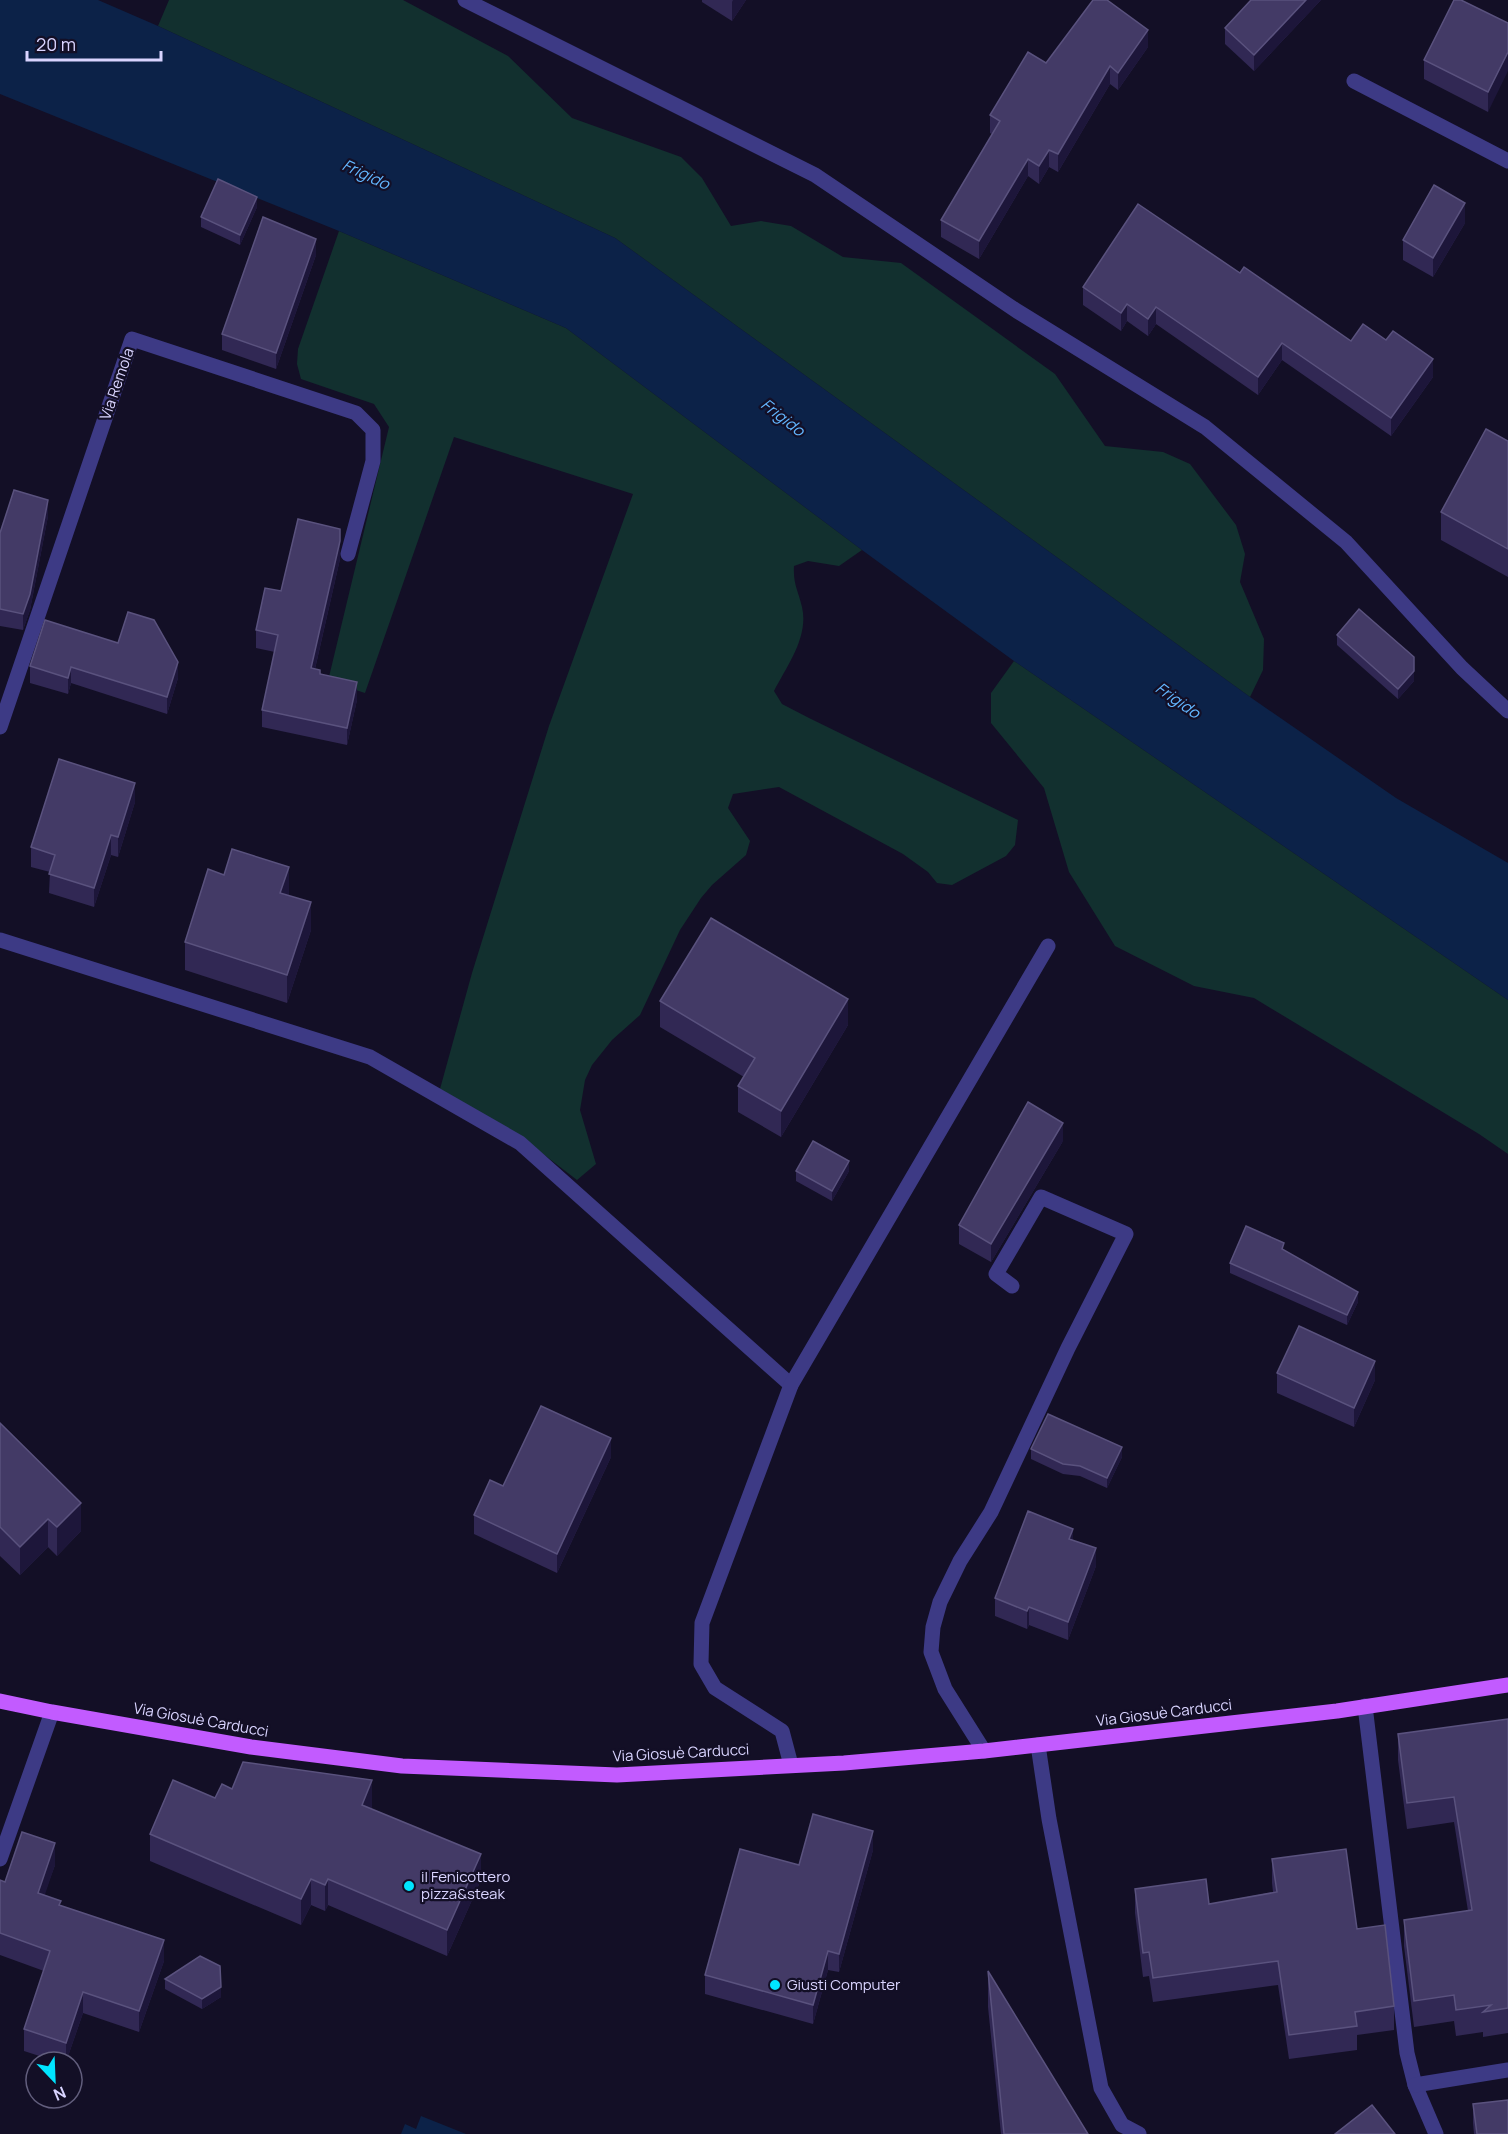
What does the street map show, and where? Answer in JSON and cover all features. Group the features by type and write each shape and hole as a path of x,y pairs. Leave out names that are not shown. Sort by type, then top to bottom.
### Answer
{"main road":[{"name":"Via Giosuè Carducci","path":"0,1701 251,1747 402,1766 617,1775 984,1751 1365,1706 1508,1685"}],"street":[{"path":"465,0 815,175 1017,311 1205,427 1346,542 1462,668 1508,711"},
{"path":"1354,81 1508,161"},
{"name":"Via Remola","path":"0,727 132,339 356,413 373,430 373,461 348,554"},
{"path":"0,940 370,1057 520,1143 791,1385"},
{"path":"791,1765 782,1731 715,1688 701,1664 702,1623 791,1385 1048,946"},
{"path":"984,1751 945,1689 931,1652 940,1602 960,1561 991,1512 1068,1348 1126,1234 1041,1197 996,1274 1012,1286"},
{"path":"1365,1706 1407,2053 1415,2085 1436,2134"},
{"path":"0,1859 52,1712"},
{"path":"1038,1745 1049,1818 1101,2088 1122,2125 1139,2134"},
{"path":"1415,2085 1508,2070"}],"green space":[{"path":"169,0 403,0 508,56 572,118 681,157 702,178 731,226 761,221 791,226 843,257 901,263 1055,374 1105,446 1163,452 1190,464 1236,525 1245,554 1240,582 1264,639 1263,670 1250,697 615,238 158,26"},
{"path":"339,231 566,328 862,550 839,566 808,561 794,566 795,582 802,607 802,629 800,640 774,691 782,704 1018,820 1015,845 1006,856 952,885 937,883 928,872 903,854 779,787 733,794 728,808 750,841 746,855 701,898 680,930 640,1015 612,1040 592,1065 585,1080 580,1110 596,1164 577,1180 517,1134 440,1089 472,973 549,726 633,494 454,437 365,693 328,681 389,427 374,404 301,379 297,364 298,349"},
{"path":"1014,661 1508,1000 1508,1154 1479,1134 1254,998 1194,986 1115,946 1069,872 1044,788 991,723 991,693"}],"water":[{"name":"Frigido","path":"0,0 98,0 615,238 1250,697 1396,798 1508,863 1508,1000 1014,661 566,328 339,231 0,94"},
{"path":"421,2116 466,2134 401,2134 405,2124 416,2129"}],"building":[{"path":"1093,0 1107,0 1148,30 1118,73 1110,66 1058,154 1049,150 1039,166 1028,159 979,241 941,220 1000,121 990,115 1028,52 1046,63"},
{"path":"1251,0 1306,0 1254,55 1225,28"},
{"path":"1454,0 1461,0 1508,23 1508,52 1488,92 1424,60"},
{"path":"218,179 257,197 240,235 201,217"},
{"path":"1434,185 1465,203 1433,258 1403,240"},
{"path":"1138,204 1240,273 1244,267 1351,341 1363,324 1386,340 1393,331 1433,359 1391,418 1282,343 1258,377 1156,307 1148,319 1127,304 1121,313 1083,287"},
{"path":"263,217 316,239 276,353 222,334"},
{"path":"1486,429 1508,441 1508,549 1441,512"},
{"path":"14,490 48,500 30,594 23,614 0,609 0,533"},
{"path":"298,519 340,529 340,541 311,668 320,670 320,674 357,682 347,728 262,710 278,635 256,630 265,588 281,591"},
{"path":"1359,609 1414,657 1414,671 1398,689 1337,635"},
{"path":"128,612 154,620 178,662 167,697 71,667 68,678 30,666 45,620 118,643"},
{"path":"59,759 135,783 118,837 111,835 94,888 49,874 55,855 31,847"},
{"path":"232,849 289,867 280,893 311,902 287,975 185,942 208,869 224,875"},
{"path":"711,918 848,999 781,1111 738,1086 755,1058 660,1001"},
{"path":"1028,1102 1063,1123 991,1244 959,1225"},
{"path":"813,1141 849,1161 832,1191 796,1171"},
{"path":"1246,1226 1284,1243 1282,1249 1358,1292 1347,1315 1230,1263"},
{"path":"1299,1326 1375,1361 1354,1408 1277,1373"},
{"path":"541,1406 611,1438 557,1554 474,1515 490,1480 503,1486"},
{"path":"1048,1414 1122,1447 1107,1478 1080,1466 1063,1464 1031,1449"},
{"path":"0,1423 81,1503 57,1527 48,1519 20,1547 0,1527"},
{"path":"1028,1511 1073,1529 1069,1539 1096,1548 1068,1622 1029,1607 1027,1611 995,1598"},
{"path":"1508,1719 1508,2008 1483,2012 1491,2005 1456,2010 1454,1995 1414,2001 1404,1920 1472,1910 1454,1797 1407,1803 1398,1734"},
{"path":"243,1762 372,1780 362,1805 481,1854 447,1930 328,1879 325,1885 311,1879 301,1899 150,1834 173,1780 215,1798 222,1784 232,1789"},
{"path":"813,1814 873,1831 839,1954 828,1951 813,2005 705,1975 740,1849 799,1865"},
{"path":"22,1832 55,1843 38,1893 61,1901 59,1905 164,1940 139,2011 83,1992 66,2043 24,2029 50,1951 0,1933 0,1880 5,1882"},
{"path":"1346,1849 1357,1929 1385,1925 1394,2006 1355,2012 1357,2026 1289,2035 1278,1961 1153,1978 1149,1952 1143,1953 1135,1889 1206,1879 1209,1904 1277,1892 1272,1859"},
{"path":"200,1956 220,1966 221,1987 202,1999 165,1979"},
{"path":"988,1971 1088,2134 1004,2134"},
{"path":"1508,2100 1508,2134 1477,2134 1473,2104"},
{"path":"1372,2105 1395,2134 1335,2134"}],"place":[{"name":"il Fenicottero pizza&steak","path":"409,1886"},
{"name":"Giusti Computer","path":"775,1985"}]}
